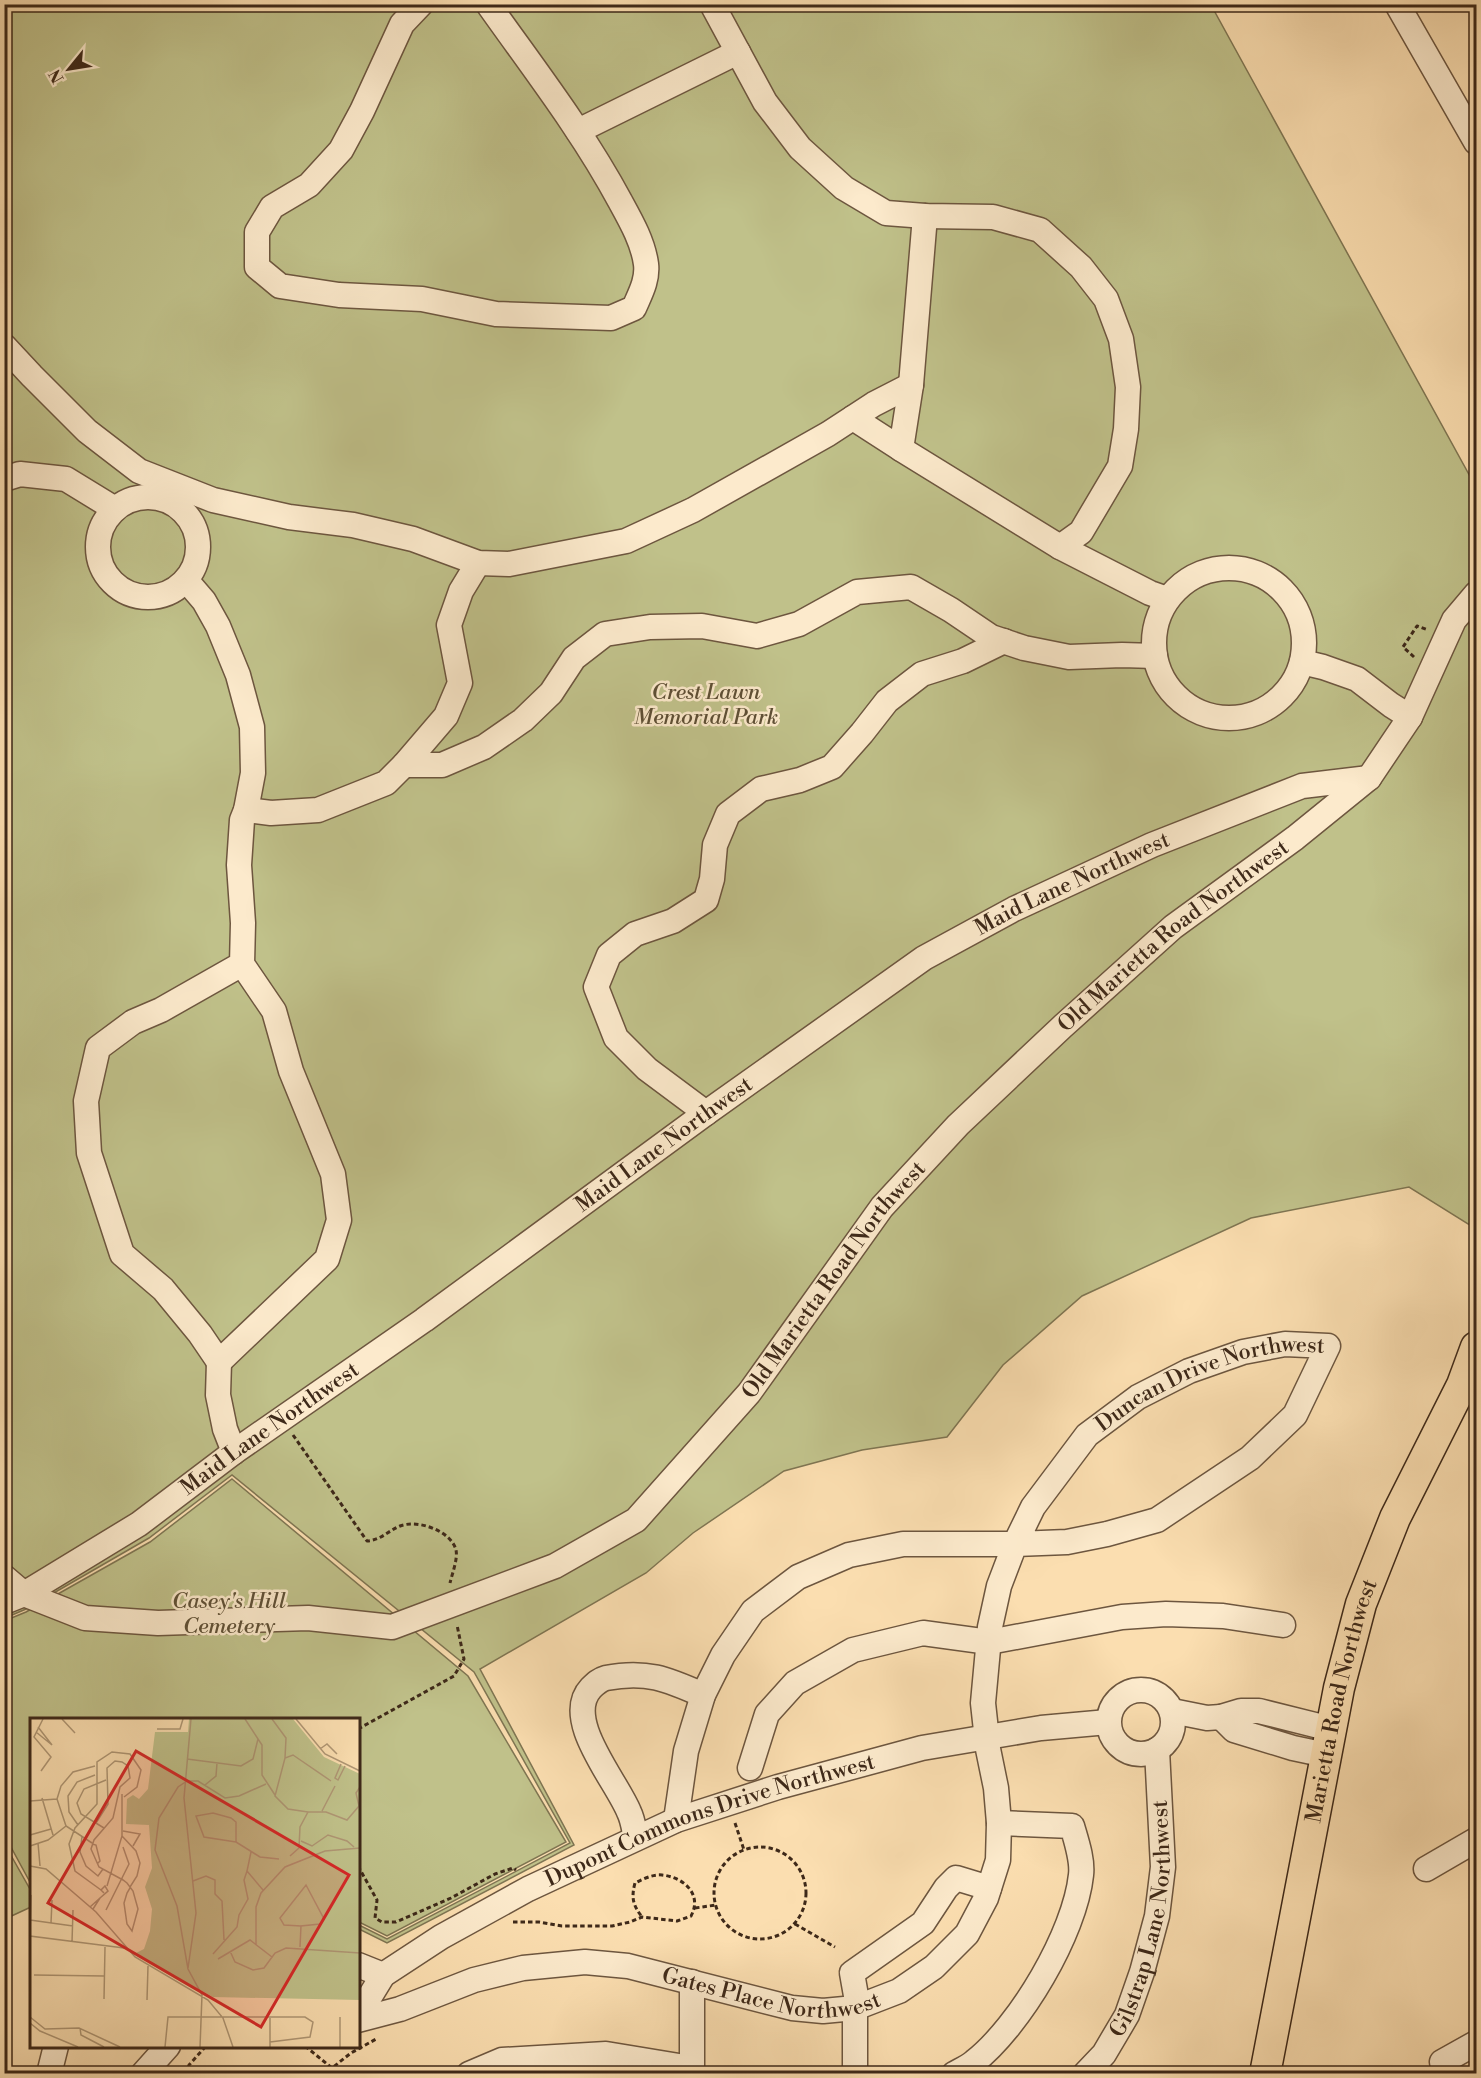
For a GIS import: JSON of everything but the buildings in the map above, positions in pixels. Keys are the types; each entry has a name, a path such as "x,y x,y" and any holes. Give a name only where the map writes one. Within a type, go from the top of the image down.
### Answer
{"main road":[{"name":"Marietta Road Northwest","path":"1265,2073 1338,1688 1365,1593 1395,1518 1461,1384 1476,1347"}],"street":[{"path":"421,4 402,24 341,150 309,185 272,207 257,232 256,267 280,286 339,295 422,299 496,314 611,318 619,315 634,308 644,286 646,265 635,229 606,175 578,131 488,4"},
{"path":"712,4 765,102 800,148 844,188 886,213 993,217 1040,230 1081,267 1106,299 1121,339 1128,387 1126,429 1120,466 1081,532 1060,547"},
{"path":"1397,4 1476,142"},
{"path":"578,131 738,52"},
{"path":"901,449 910,385 924,216"},
{"path":"4,346 87,431 139,471 213,500 289,517 353,525 413,539 478,562 509,564 626,541 693,510 910,385"},
{"path":"853,417 1060,547 1150,593 1167,599"},
{"path":"4,479 20,474 66,479 115,509"},
{"path":"139,498 160,498 176,506 191,521 197,537 196,560 186,580 172,591 156,597 142,597 118,587 106,575 99,559 100,531 104,522 115,509 139,498"},
{"path":"246,810 271,813 318,810 386,783 404,765 446,716 460,683 449,625 461,591 478,562"},
{"path":"1235,567 1272,580 1297,608 1305,640 1300,671 1283,696 1265,710 1241,718 1224,718 1198,712 1186,705 1167,686 1155,656 1154,633 1167,599 1197,574 1207,572 1235,567"},
{"path":"186,580 204,601 218,626 238,675 252,727 253,773 242,820 239,865 243,923 242,964 274,1011 291,1071 333,1174 339,1220 327,1259 219,1362"},
{"path":"404,765 442,765 484,747 523,720 551,693 574,658 605,634 650,627 702,626 757,636 800,624 857,592 911,587 991,637 1024,648 1069,657 1155,656"},
{"name":"Old Marietta Road Northwest","path":"4,1577 14,1598 85,1618 158,1623 308,1618 392,1627 555,1566 636,1520 749,1393 882,1207 958,1125 1173,927 1294,838 1369,778 1410,717 1454,620 1476,594"},
{"path":"706,1113 647,1069 616,1038 596,987 609,955 635,934 673,921 706,900 712,879 716,845 728,814 761,789 800,780 832,767 887,701 922,675 963,661 1004,641"},
{"path":"1302,662 1357,679 1410,717"},
{"name":"Maid Lane Northwest","path":"14,1598 139,1524 234,1452 424,1320 706,1113 924,958 1014,909 1152,845 1302,786 1369,778"},
{"path":"234,1452 225,1429 218,1395 219,1362 200,1334 163,1289 122,1254 89,1153 86,1101 98,1048 133,1022 161,1010 242,964"},
{"name":"Duncan Drive Northwest","path":"676,1820 686,1751 703,1695 723,1655 753,1611 798,1577 849,1555 903,1544 1015,1544 1067,1542 1157,1520 1250,1458 1295,1416 1328,1346 1285,1344 1243,1352 1189,1371 1138,1397 1087,1435 1033,1507 1015,1544 999,1587 989,1642 983,1703 986,1736"},
{"path":"750,1768 767,1714 795,1683 853,1650 922,1633 989,1642 1122,1617 1166,1614 1223,1616 1283,1625"},
{"path":"636,1838 630,1813 591,1742 581,1717 584,1696 599,1680 623,1675 650,1675 703,1695"},
{"path":"1140,1689 1154,1692 1166,1700 1172,1711 1174,1722 1166,1743 1157,1750 1141,1754 1128,1751 1118,1744 1108,1722 1117,1700 1128,1692 1140,1689"},
{"path":"1172,1711 1207,1718 1221,1717 1241,1710 1259,1711 1328,1742"},
{"name":"Dupont Commons Drive Northwest","path":"360,2015 383,1976 441,1937 528,1889 676,1820 725,1802 876,1760 986,1736 1108,1722"},
{"name":"Gates Place Northwest","path":"360,2018 400,2009 474,1980 523,1968 585,1962 628,1966 792,2008 823,2012 857,2007 899,1991 934,1967 967,1934 987,1898 998,1860 999,1823 996,1788 986,1736"},
{"name":"Gilstrap Lane Northwest","path":"1085,2073 1104,2054 1127,2014 1142,1972 1157,1916 1162,1867 1157,1750"},
{"path":"954,2073 973,2063 1010,2026 1034,1991 1052,1959 1073,1910 1082,1873 1072,1826 999,1823"},
{"path":"1426,1869 1476,1840"},
{"path":"855,2073 857,2007 852,1973 923,1923 946,1888 956,1878 989,1888"},
{"path":"360,1966 383,1976"},
{"path":"469,2073 502,2060 606,2054 691,2071 692,1982"},
{"path":"1442,2062 1476,2043"},
{"path":"49,2073 55,2048"},
{"path":"143,2073 166,2048"}],"path":[{"path":"282,1420 366,1541 377,1540 400,1526 416,1522 432,1527 451,1541 456,1552 447,1605 455,1617 464,1659 454,1676 360,1728"},
{"path":"725,1802 730,1808 744,1850"},
{"path":"749,1847 768,1847 783,1852 797,1864 804,1876 807,1891 806,1904 800,1917 790,1929 774,1938 758,1940 743,1936 728,1927 719,1915 714,1898 715,1881 722,1867 734,1854 744,1850 749,1847"},
{"path":"360,1870 377,1900 375,1918 382,1922 396,1922 451,1898 495,1874 513,1868 524,1876 528,1889"},
{"path":"511,1923 539,1922 562,1926 612,1926 642,1917 677,1921 691,1916 695,1908 692,1893 685,1882 661,1874 645,1878 635,1884 632,1896 634,1906 642,1917"},
{"path":"695,1908 716,1905"},
{"path":"795,1924 835,1947"},
{"path":"308,2048 333,2068 351,2053 383,2036"},
{"path":"186,2073 189,2065 204,2048"}],"green space":[{"name":"Crest Lawn Memorial Park","path":"5,5 1211,5 1472,480 1476,610 1476,1229 1409,1187 1251,1218 1082,1296 1003,1365 947,1437 862,1450 784,1471 693,1533 646,1573 480,1669 574,1845 387,1943 360,1930 360,1926 387,1939 570,1843 474,1672 232,1475 149,1538 26,1609 5,1618"},
{"name":"Casey's Hill Cemetery","path":"232,1479 468,1676 566,1842 387,1936 360,1922 360,1718 30,1718 30,1882 5,1836 4,1621 26,1612 150,1542"},
{"path":"4,1843 30,1889 30,1907 5,1919"}]}
